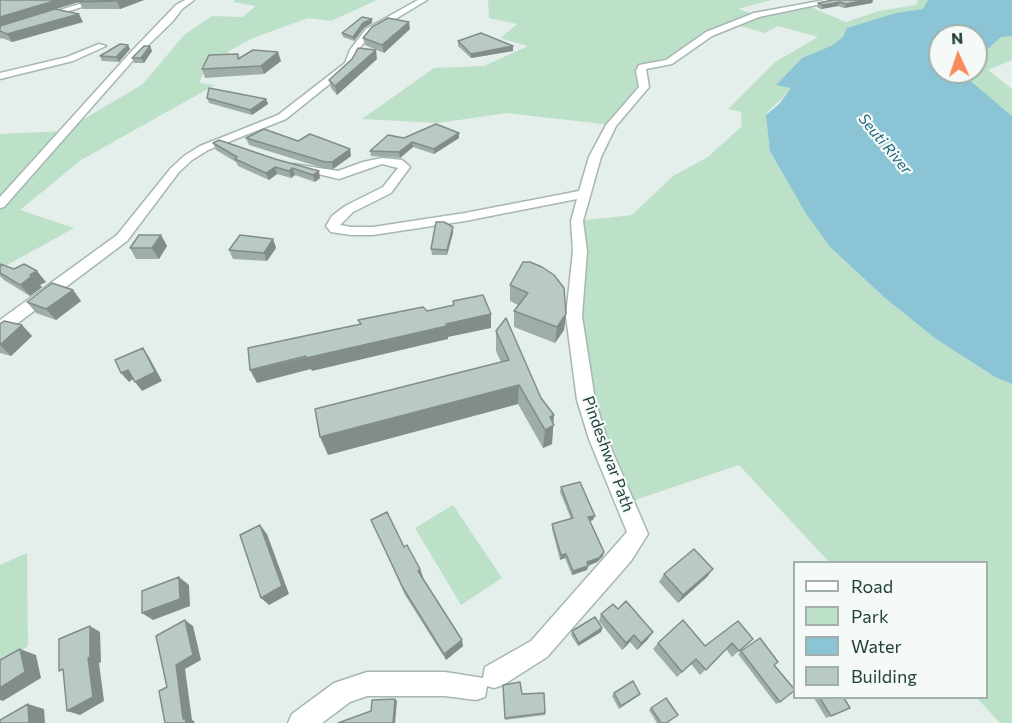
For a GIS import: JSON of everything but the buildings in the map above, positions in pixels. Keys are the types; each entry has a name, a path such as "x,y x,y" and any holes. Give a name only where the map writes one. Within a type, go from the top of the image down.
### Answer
{"street":[{"path":"1,30 100,0"},
{"path":"0,204 133,55 170,19 178,7 190,0"},
{"path":"0,328 122,238 175,170 204,148 282,117 349,64 354,51 369,31 423,0"},
{"name":"Pindeshwar Path","path":"302,723 343,692 367,684 485,682 539,649 638,534 598,439 586,400 574,316 580,251 577,221 595,157 611,125 644,87 642,68 669,62 709,34 757,15 836,0"},
{"path":"0,75 70,59 102,45"},
{"path":"223,141 240,148"},
{"path":"282,162 339,176 367,164 382,161 398,162 404,168 387,190 349,210 337,219 333,226 336,229 351,231 373,231 465,217 583,194"}],"green space":[{"path":"235,0 377,0 331,21 308,18 253,38 229,51 224,60 209,61 199,83 215,85 81,160 20,210 74,228 0,269 0,134 64,131 143,84 184,35 212,16 242,17 256,6 233,2"},
{"path":"488,0 771,0 738,9 757,15 806,5 846,22 879,11 916,5 918,0 928,0 924,9 896,13 876,20 833,45 802,58 777,84 792,88 766,114 830,247 885,298 936,339 995,377 1012,384 1012,723 1000,723 978,699 988,699 988,561 828,561 739,465 638,499 627,509 586,400 577,221 632,215 673,176 708,157 742,126 741,112 728,109 775,62 818,37 778,26 765,33 733,24 709,34 669,62 642,68 644,87 611,125 507,113 438,123 362,119 434,68 484,66 528,46 500,38 517,24 489,18"},
{"path":"1012,36 1012,60 988,70 988,48 1001,37"},
{"path":"988,70 1012,89 1012,116 974,84 988,84"},
{"path":"453,505 502,578 461,605 415,528"},
{"path":"27,553 28,646 0,666 0,565"}],"water":[{"name":"Seuti River","path":"928,0 1012,0 1012,36 1001,37 988,48 988,24 928,24 928,84 974,84 1012,116 1012,384 995,377 936,339 885,298 830,247 805,212 770,151 766,115 779,104 791,88 776,85 802,58 833,45 843,37 847,28 896,13 923,9"}]}
